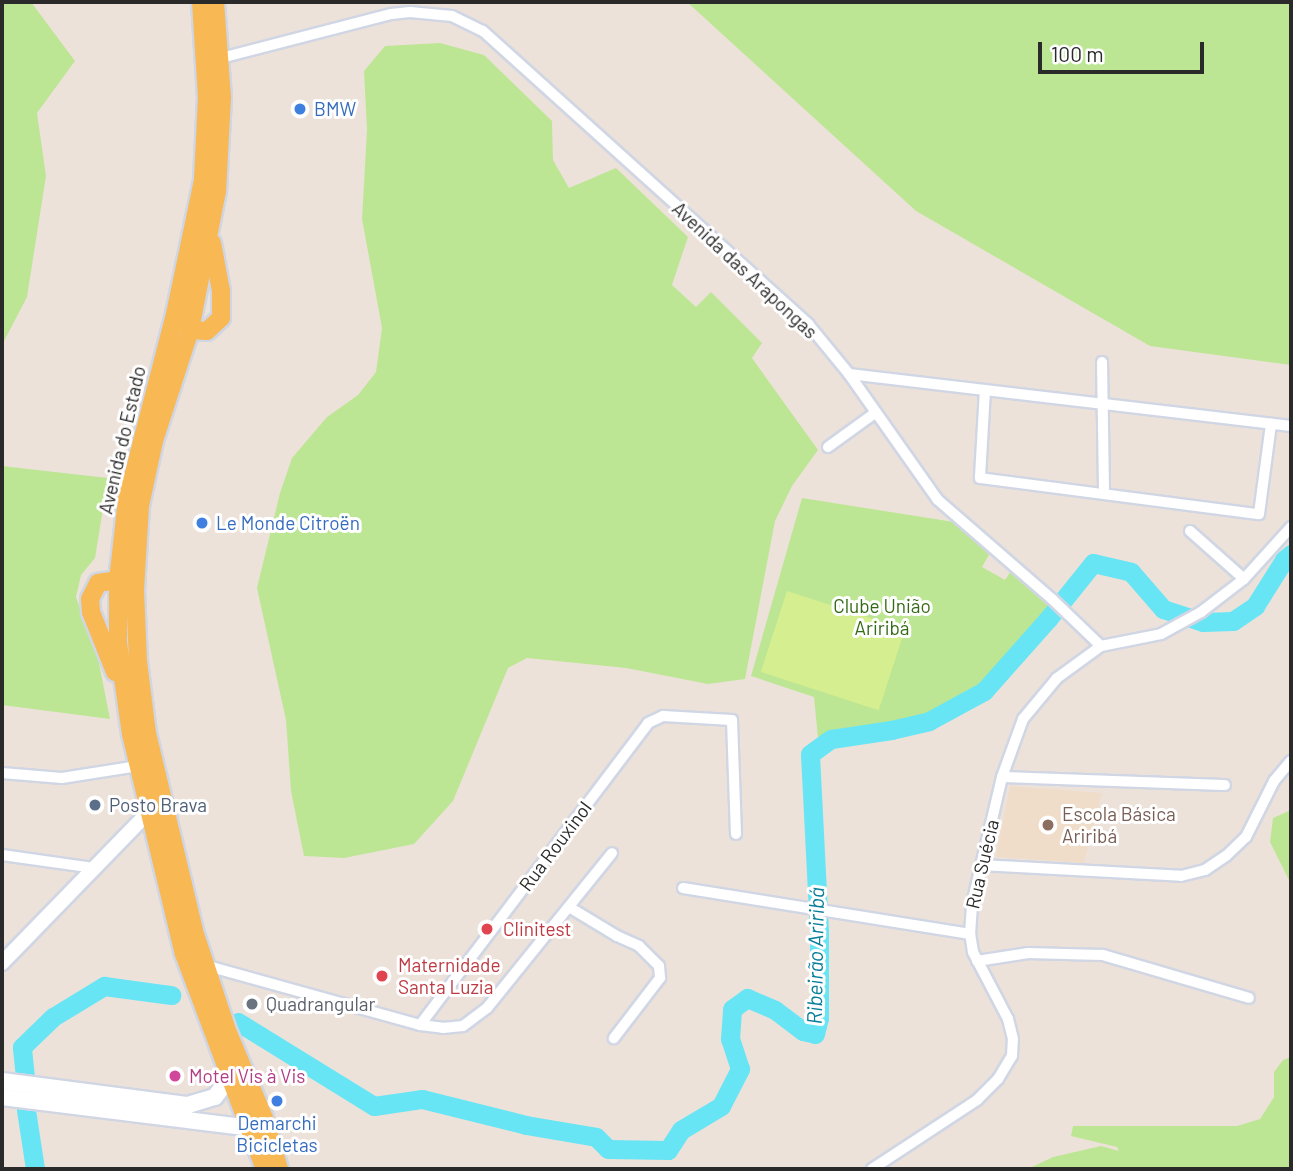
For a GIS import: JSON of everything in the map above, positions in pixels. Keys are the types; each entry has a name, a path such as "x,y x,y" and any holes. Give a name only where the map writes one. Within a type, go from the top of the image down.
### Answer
{"main road":[{"name":"Avenida do Estado","path":"201,2 207,97 203,180 175,314 136,457 118,580 117,622 122,690 177,929 210,1008"},
{"name":"Avenida do Estado","path":"210,1008 204,965 186,903 148,733 138,661 135,590 137,532 149,461 190,330 210,233 220,163 221,58 215,2"},
{"path":"175,314 190,330 207,331 221,317 221,291 210,233"},
{"path":"122,690 91,612 90,599 98,583 118,580 135,590"},
{"path":"210,1008 230,1076 252,1128 265,1169"},
{"path":"210,1008 264,1118 279,1169"},
{"path":"188,1113 215,1097 230,1076"},
{"path":"2,1082 87,1100 188,1113 252,1128"},
{"path":"2,1097 87,1100"}],"street":[{"name":"Avenida das Arapongas","path":"221,58 391,14 430,13 469,23 482,31 797,314 849,374 938,500 1052,599 1101,646"},
{"path":"1102,362 1104,494"},
{"path":"849,374 1291,426"},
{"path":"985,390 980,478 1259,514 1270,424"},
{"path":"828,447 875,413"},
{"path":"1101,646 1150,637 1201,612 1244,579 1291,527"},
{"path":"1190,531 1244,579"},
{"name":"Rua Suécia","path":"872,1169 977,1100 998,1079 1012,1056 1013,1039 1008,1019 977,961 970,934 972,904 1002,777 1017,733 1032,705 1070,667 1101,646"},
{"name":"Rua Rouxinol","path":"420,1025 648,723 663,716 732,720 736,834"},
{"path":"981,866 1181,876 1205,870 1235,849 1245,837 1274,781 1291,761"},
{"path":"2,773 62,778 138,766"},
{"path":"1002,777 1225,785"},
{"path":"4,959 149,812"},
{"path":"204,965 420,1025 443,1028 470,1022 487,1008 612,853"},
{"path":"2,855 95,868"},
{"path":"683,888 970,934"},
{"path":"569,906 617,936 639,946 659,966 660,978 614,1038"},
{"path":"977,961 1028,953 1104,955 1249,998"}],"shaded area":[{"name":"Escola Básica Ariribá","path":"1010,786 1102,793 1084,863 996,857"}],"green space":[{"path":"2,2 31,2 75,61 37,113 46,176 27,297 2,345"},
{"path":"687,2 1291,2 1291,365 1150,346 916,211"},
{"path":"440,43 484,55 552,121 553,160 569,188 616,168 688,237 672,285 696,307 711,292 762,343 752,358 818,450 792,486 775,521 745,679 708,684 626,668 527,658 508,668 453,801 414,844 344,858 304,856 291,791 286,720 257,588 280,493 292,458 327,417 358,395 376,372 382,328 362,219 367,130 364,71 385,46"},
{"path":"2,466 108,478 95,558 81,575 76,597 98,658 110,719 2,705"},
{"name":"Clube União Ariribá","path":"802,498 954,522 990,553 982,567 1005,580 1011,571 1052,606 980,686 928,716 890,727 818,738 814,697 751,676"},
{"path":"787,591 905,629 879,710 761,672"},
{"path":"1291,810 1291,884 1270,842 1273,818"},
{"path":"1291,1057 1291,1169 1028,1169 1053,1157 1101,1146 1119,1151 1117,1147 1071,1136 1073,1126 1237,1126 1260,1119 1274,1097 1274,1072 1283,1060"}],"waterway":[{"name":"Ribeirão Ariribá","path":"238,1022 374,1106 422,1099 526,1125 596,1137 608,1149 668,1150 681,1130 721,1106 740,1069 730,1039 732,1009 747,998 775,1010 803,1031 815,1034 819,1018 819,932 810,754 831,739 929,721 984,691 1093,563 1131,572 1163,609 1203,622 1233,621 1255,606 1284,560 1291,554"},
{"name":"Ribeirão Ariribá","path":"25,1077 22,1047 53,1017 104,986 171,995"},
{"name":"Ribeirão Ariribá","path":"26,1110 35,1169"}],"place":[{"name":"BMW","path":"300,109"},
{"name":"Le Monde Citroën","path":"202,523"},
{"name":"Posto Brava","path":"95,805"},
{"name":"Escola Básica Ariribá","path":"1048,825"},
{"name":"Clinitest","path":"487,929"},
{"name":"Maternidade Santa Luzia","path":"382,976"},
{"name":"Quadrangular","path":"252,1004"},
{"name":"Motel Vis à Vis","path":"175,1076"},
{"name":"Demarchi Bicicletas","path":"277,1101"}]}
